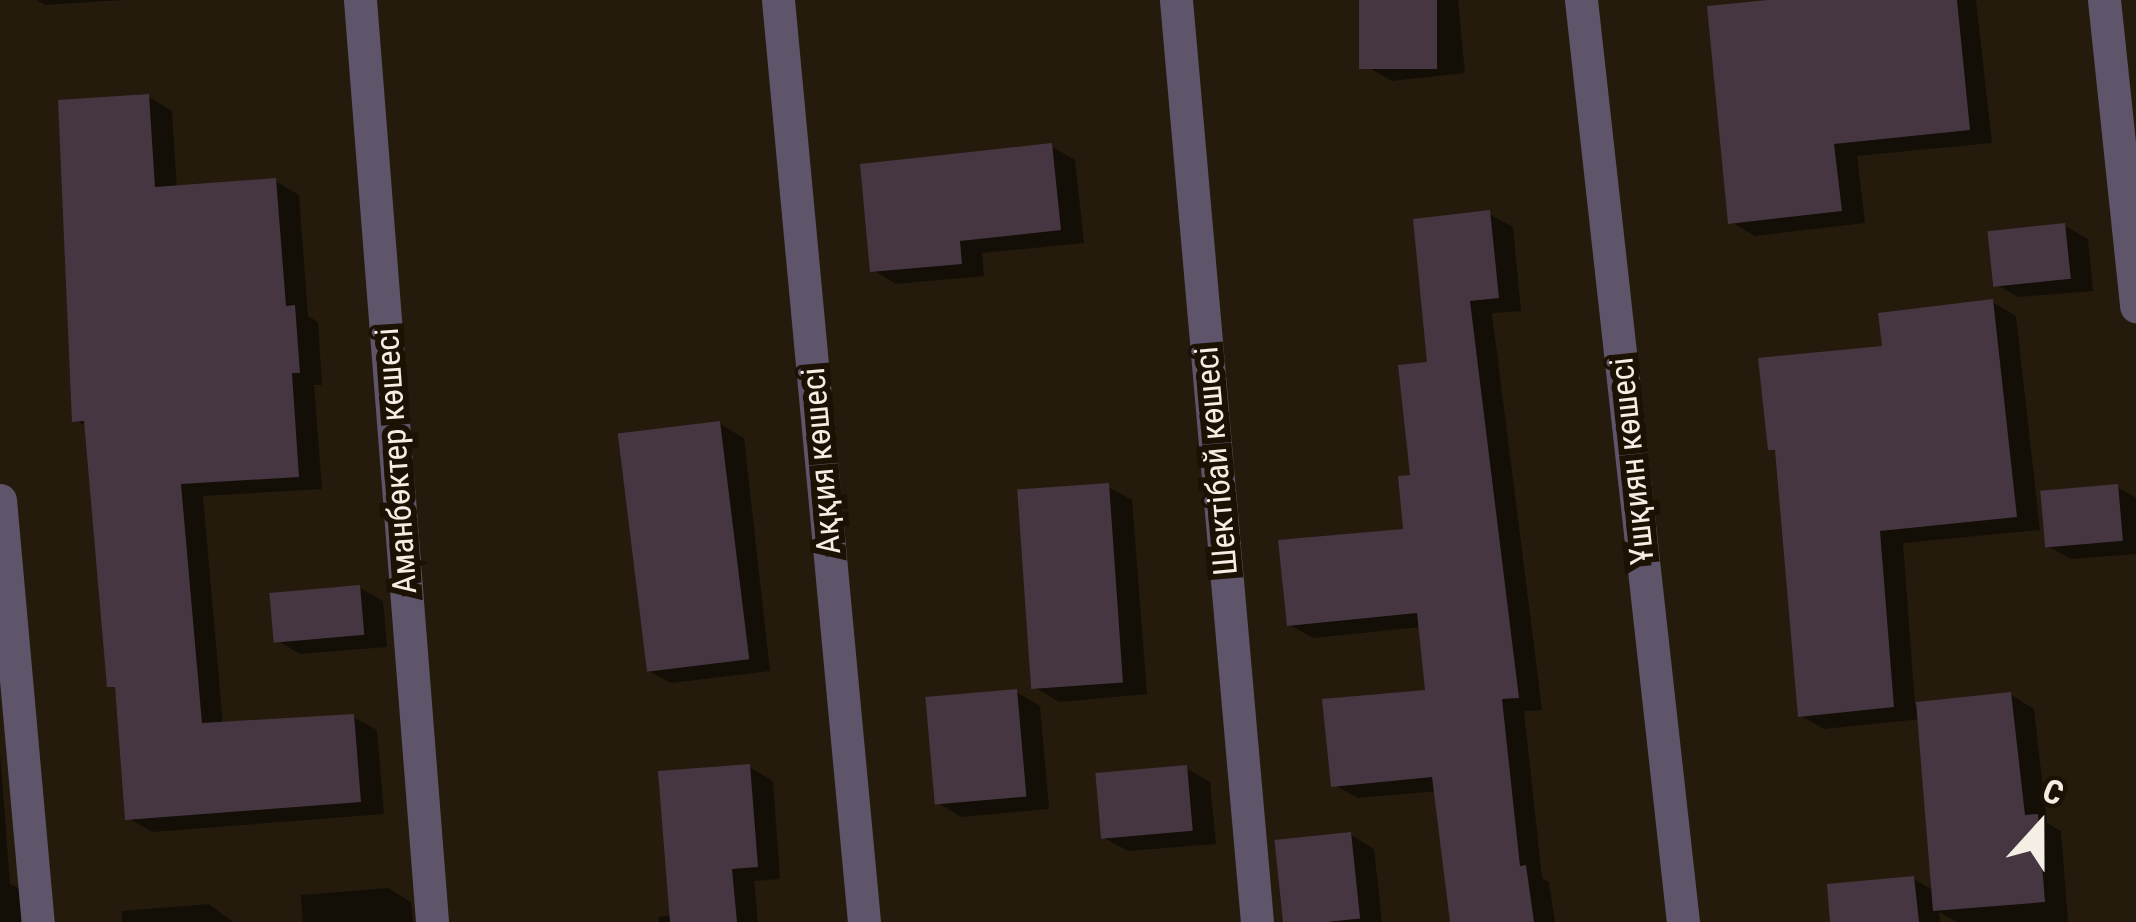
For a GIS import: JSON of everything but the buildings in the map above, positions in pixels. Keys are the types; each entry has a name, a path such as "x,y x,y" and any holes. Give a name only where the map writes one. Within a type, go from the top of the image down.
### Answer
{"street":[{"name":"Аманбөктер көшесі","path":"360,0 432,922"},
{"name":"Аққия көшесі","path":"778,0 864,922"},
{"name":"Шектібай көшесі","path":"1176,0 1257,922"},
{"name":"Ұшқиян көшесі","path":"1581,0 1683,922"},
{"path":"2104,0 2136,306"},
{"path":"0,500 38,922"}]}
